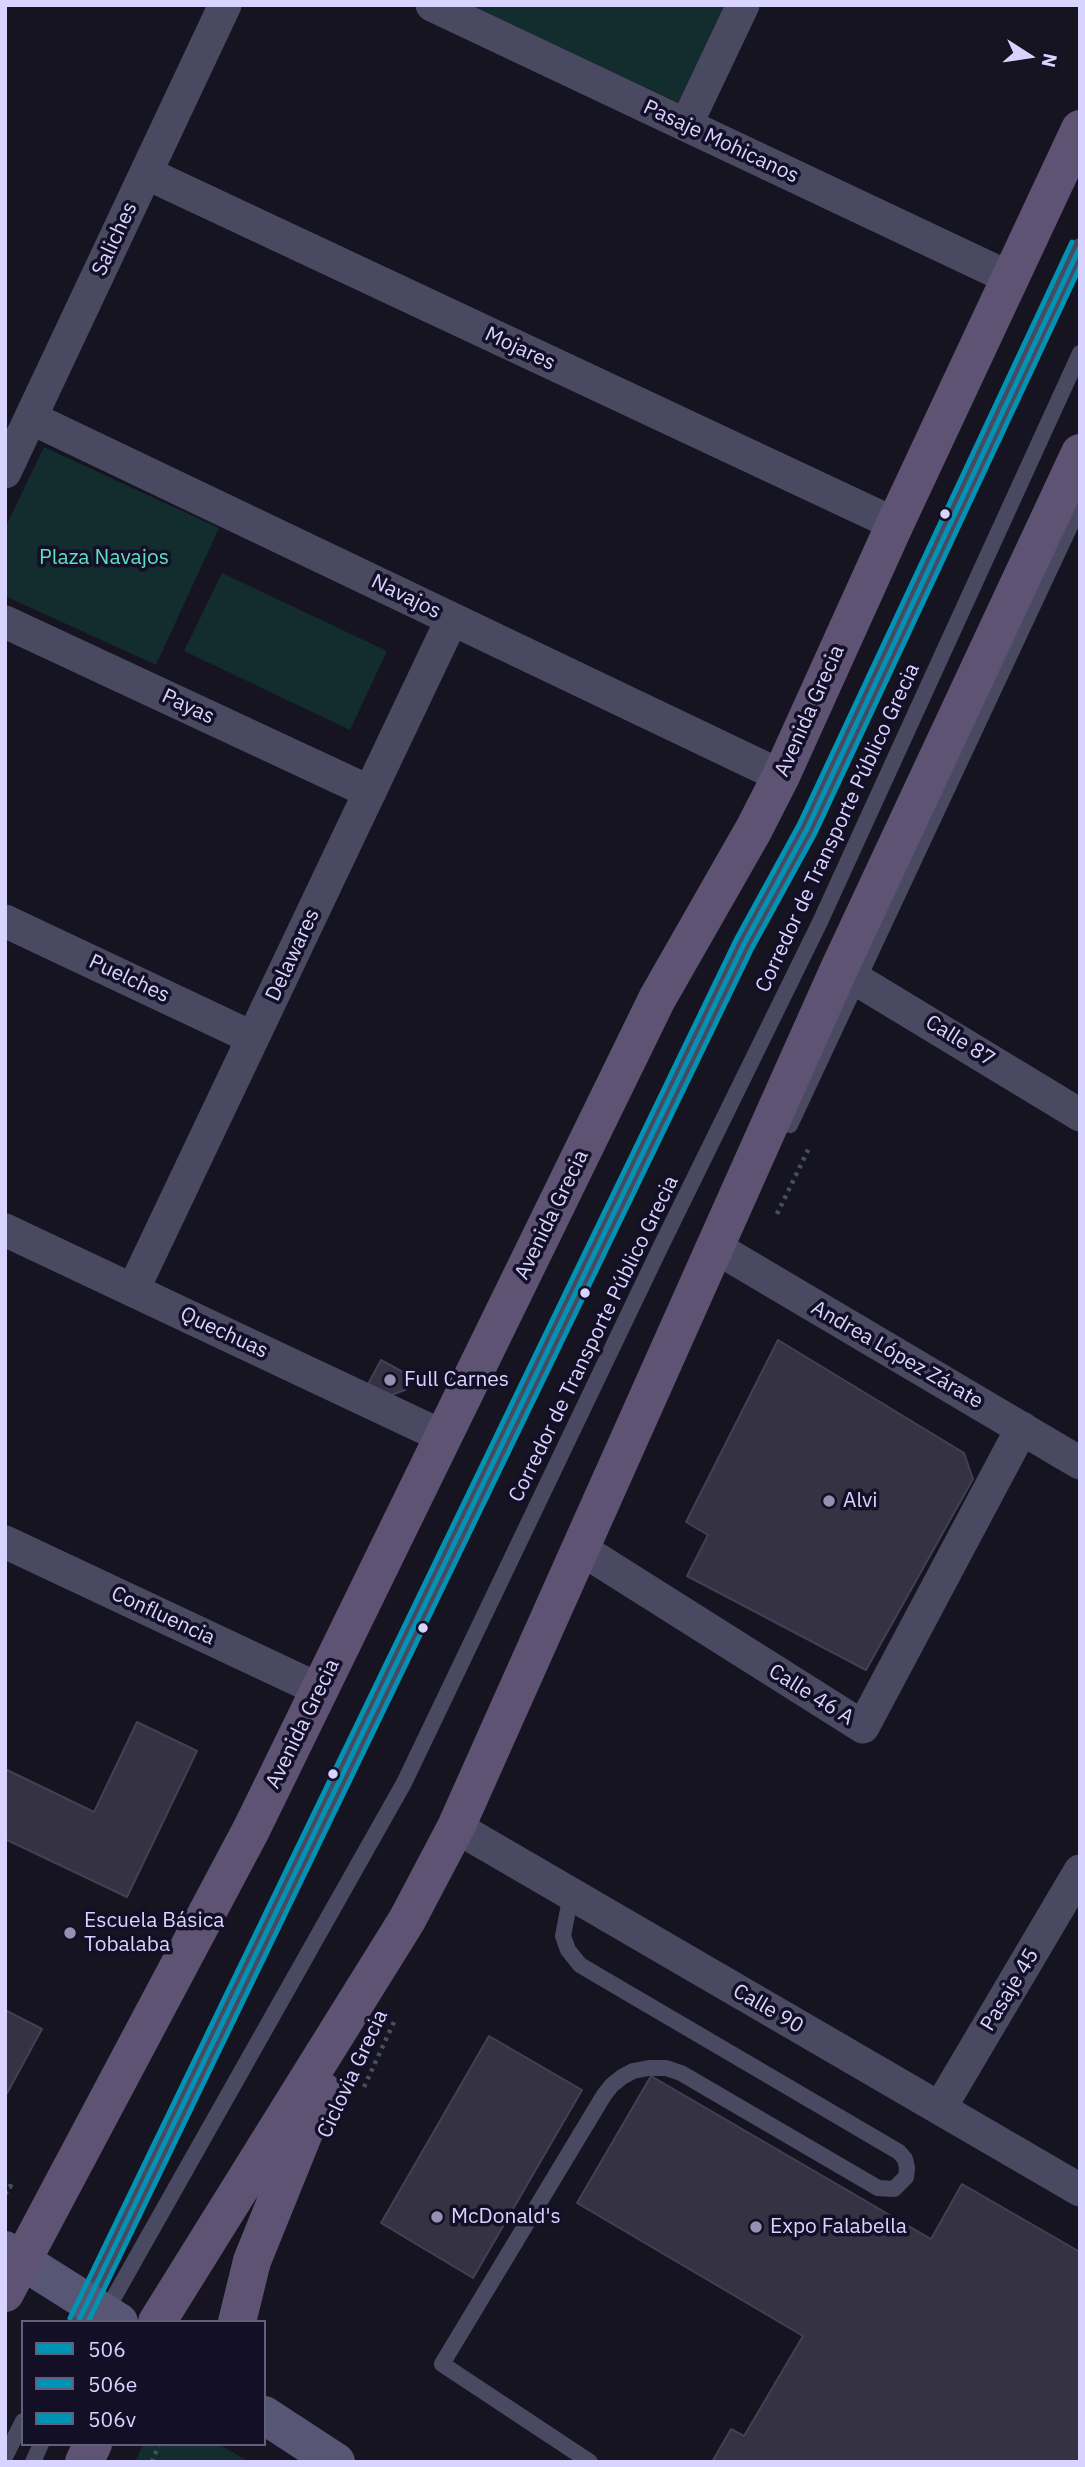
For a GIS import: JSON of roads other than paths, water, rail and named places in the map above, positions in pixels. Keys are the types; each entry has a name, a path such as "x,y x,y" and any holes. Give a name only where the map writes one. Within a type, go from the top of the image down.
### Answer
{"main road":[{"name":"Avenida Grecia","path":"11,2268 251,1830 657,999 754,829 781,776 1080,128"},
{"path":"238,2320 252,2262 303,2135 407,1920 456,1827 581,1549 848,974 1080,453"},
{"path":"158,2320 407,1920"},
{"path":"11,2268 99,2316"},
{"path":"266,2416 336,2462"},
{"path":"84,2462 92,2446"}],"street":[{"name":"Saliches","path":"5,472 225,5"},
{"name":"Pasaje Mohicanos","path":"432,5 1010,278"},
{"path":"686,125 743,5"},
{"name":"Mojares","path":"146,173 895,524"},
{"name":"Navajos","path":"31,418 781,776"},
{"name":"Delawares","path":"133,1290 452,619"},
{"name":"Payas","path":"5,622 370,792"},
{"name":"Puelches","path":"5,921 253,1038"},
{"name":"Calle 87","path":"848,974 1080,1115"},
{"name":"Andrea López Zárate","path":"730,1226 1022,1429 1080,1463"},
{"name":"Quechuas","path":"5,1230 444,1437"},
{"name":"Calle 46 A","path":"581,1549 863,1727 1022,1429"},
{"name":"Confluencia","path":"5,1542 320,1690"},
{"name":"Calle 90","path":"456,1827 1080,2190"},
{"name":"Pasaje 45","path":"940,2108 1080,1871"}],"lane":[{"name":"Corredor de Transporte Público Grecia","path":"99,2316 744,943 807,829 1080,246"},
{"name":"Corredor de Transporte Público Grecia","path":"99,2316 404,1783 660,1248 820,922 1080,352"},
{"path":"781,1144 848,974 1080,505"},
{"path":"571,1894 563,1936 568,1950 580,1965 899,2152 905,2159 907,2168 906,2177 894,2189 878,2188 681,2073 666,2068 633,2071 612,2085 442,2364 590,2462"},
{"path":"5,2457 21,2423"},
{"path":"33,2462 40,2446"}],"place":[{"name":"Full Carnes","path":"390,1380"},
{"name":"Alvi","path":"829,1501"},
{"name":"Escuela Básica Tobalaba","path":"70,1933"},
{"name":"McDonald's","path":"437,2217"},
{"name":"Expo Falabella","path":"756,2227"}],"park label":[{"name":"Plaza Navajos","path":"104,558"}]}
